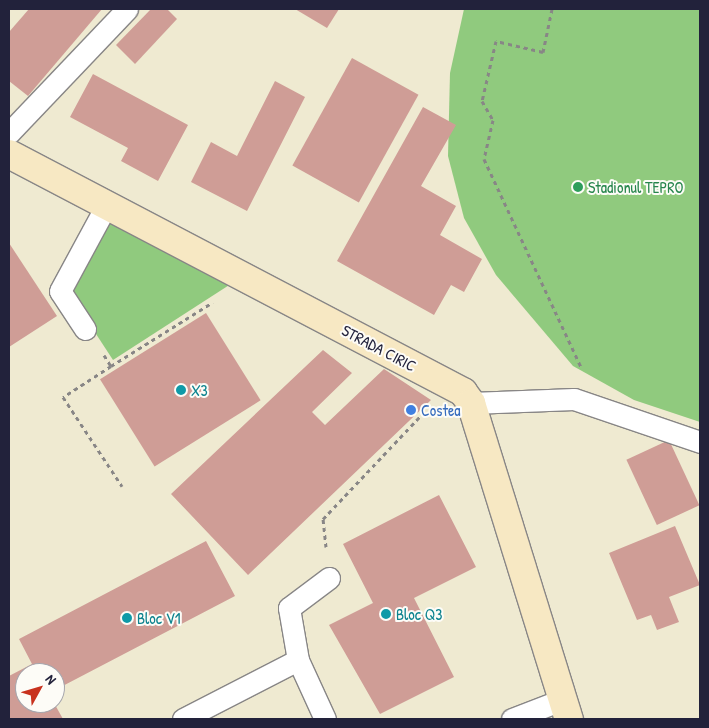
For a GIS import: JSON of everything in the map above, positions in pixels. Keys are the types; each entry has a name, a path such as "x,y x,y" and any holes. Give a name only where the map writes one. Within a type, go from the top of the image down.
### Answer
{"street":[{"name":"STRADA CIRIC","path":"9,150 450,386 471,403"},
{"path":"471,403 567,709"}],"lane":[{"path":"9,150 127,9"},
{"path":"86,329 60,291 107,204"},
{"path":"471,403 574,399 700,442"},
{"path":"324,719 298,660 289,608 329,578"},
{"path":"182,719 298,660"},
{"path":"512,719 567,709"}],"path":[{"path":"552,9 543,52 496,41 482,100 493,120 484,159 582,370 574,399"},
{"path":"122,486 63,397 250,280"},
{"path":"86,329 111,366"},
{"path":"329,578 323,519 450,386"}],"green space":[{"name":"Stadionul TEPRO","path":"464,9 700,9 700,422 634,400 573,366 496,275 464,218 448,156 450,73"},
{"path":"109,214 237,280 113,360 66,288"}],"building":[{"path":"29,9 102,9 28,96 9,81 9,32"},
{"path":"151,9 167,9 177,19 135,64 116,45"},
{"path":"295,9 339,9 327,28"},
{"path":"352,58 418,95 359,202 292,166"},
{"path":"93,74 188,125 158,181 121,161 128,148 70,117"},
{"path":"275,81 305,97 247,211 191,182 211,142 237,156"},
{"path":"423,107 456,125 421,186 456,206 440,235 482,259 464,292 451,285 434,315 337,261"},
{"path":"9,243 57,316 9,347"},
{"name":"X3","path":"206,313 261,400 155,467 100,379"},
{"path":"323,350 352,373 312,412 325,425 384,369 431,400 248,575 171,494"},
{"path":"669,440 699,505 657,525 626,460"},
{"name":"Bloc Q3","path":"439,495 476,567 414,598 454,677 380,714 329,625 373,603 343,544"},
{"path":"675,526 700,585 669,597 679,622 657,630 651,615 637,620 609,553"},
{"name":"Bloc V1","path":"206,541 235,596 65,685 65,663 31,663 19,639"},
{"name":"Bloc V1","path":"15,673 15,713 60,713 63,719 9,719 9,676"}],"place":[{"name":"Stadionul TEPRO","path":"578,187"},
{"name":"X3","path":"181,390"},
{"name":"Costea","path":"411,410"},
{"name":"Bloc Q3","path":"386,614"},
{"name":"Bloc V1","path":"127,618"}]}
